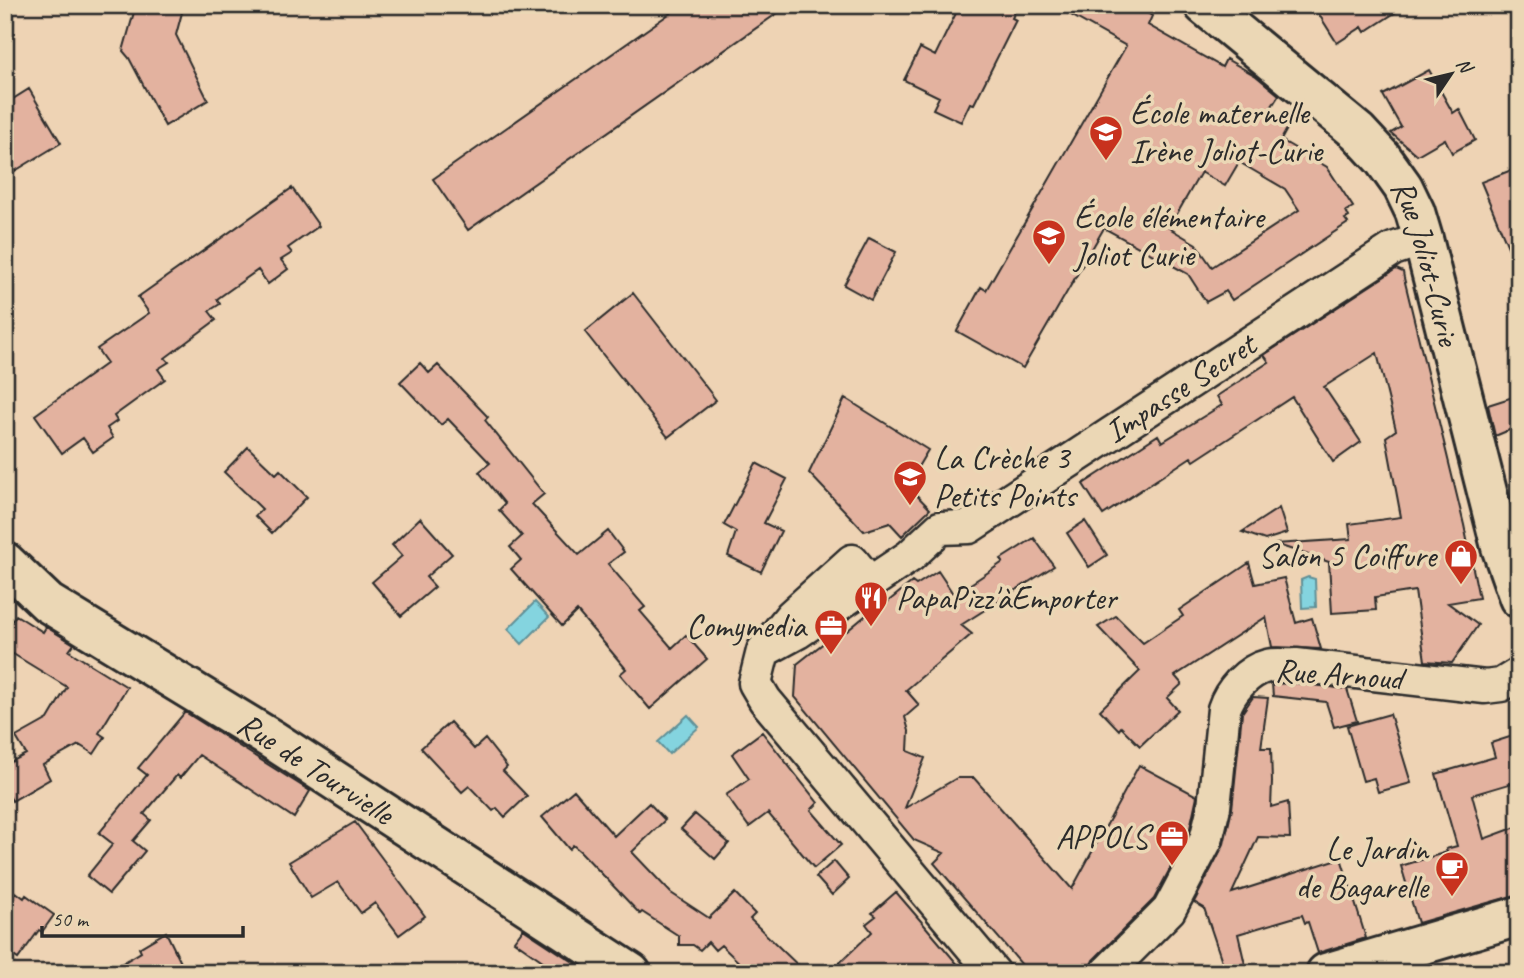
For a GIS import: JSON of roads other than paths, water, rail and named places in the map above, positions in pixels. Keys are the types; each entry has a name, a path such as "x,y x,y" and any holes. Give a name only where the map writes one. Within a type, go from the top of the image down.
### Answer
{"main road":[{"name":"Rue Joliot-Curie","path":"1204,5 1358,132 1383,159 1403,187 1415,212 1423,239 1501,547 1519,598"},
{"name":"Rue de Tourvielle","path":"5,562 48,603 271,739 631,973"},
{"path":"1326,973 1517,924"}],"street":[{"name":"Impasse Secret","path":"994,973 765,699 755,683 763,651 798,632 910,556 940,528 969,527 1393,249 1423,239"},
{"name":"Rue Arnoud","path":"1106,973 1168,910 1206,841 1214,807 1224,709 1228,697 1251,673 1266,666 1296,665 1485,687 1501,685 1519,674"}],"water":[{"path":"1308,577 1315,579 1316,607 1302,608 1301,580"},
{"path":"535,602 549,617 522,644 508,629"},
{"path":"688,715 699,727 669,754 658,742"}],"place":[{"name":"École maternelle Irène Joliot-Curie","path":"1106,162"},
{"name":"École élémentaire Joliot Curie","path":"1049,266"},
{"name":"La Crèche 3 Petits Points","path":"910,507"},
{"name":"Salon 5 Coiffure","path":"1461,586"},
{"name":"PapaPizz'àEmporter","path":"871,628"},
{"name":"Comymedia","path":"831,656"},
{"name":"APPOLS","path":"1172,867"},
{"name":"Le Jardin de Bagarelle","path":"1452,898"}]}
